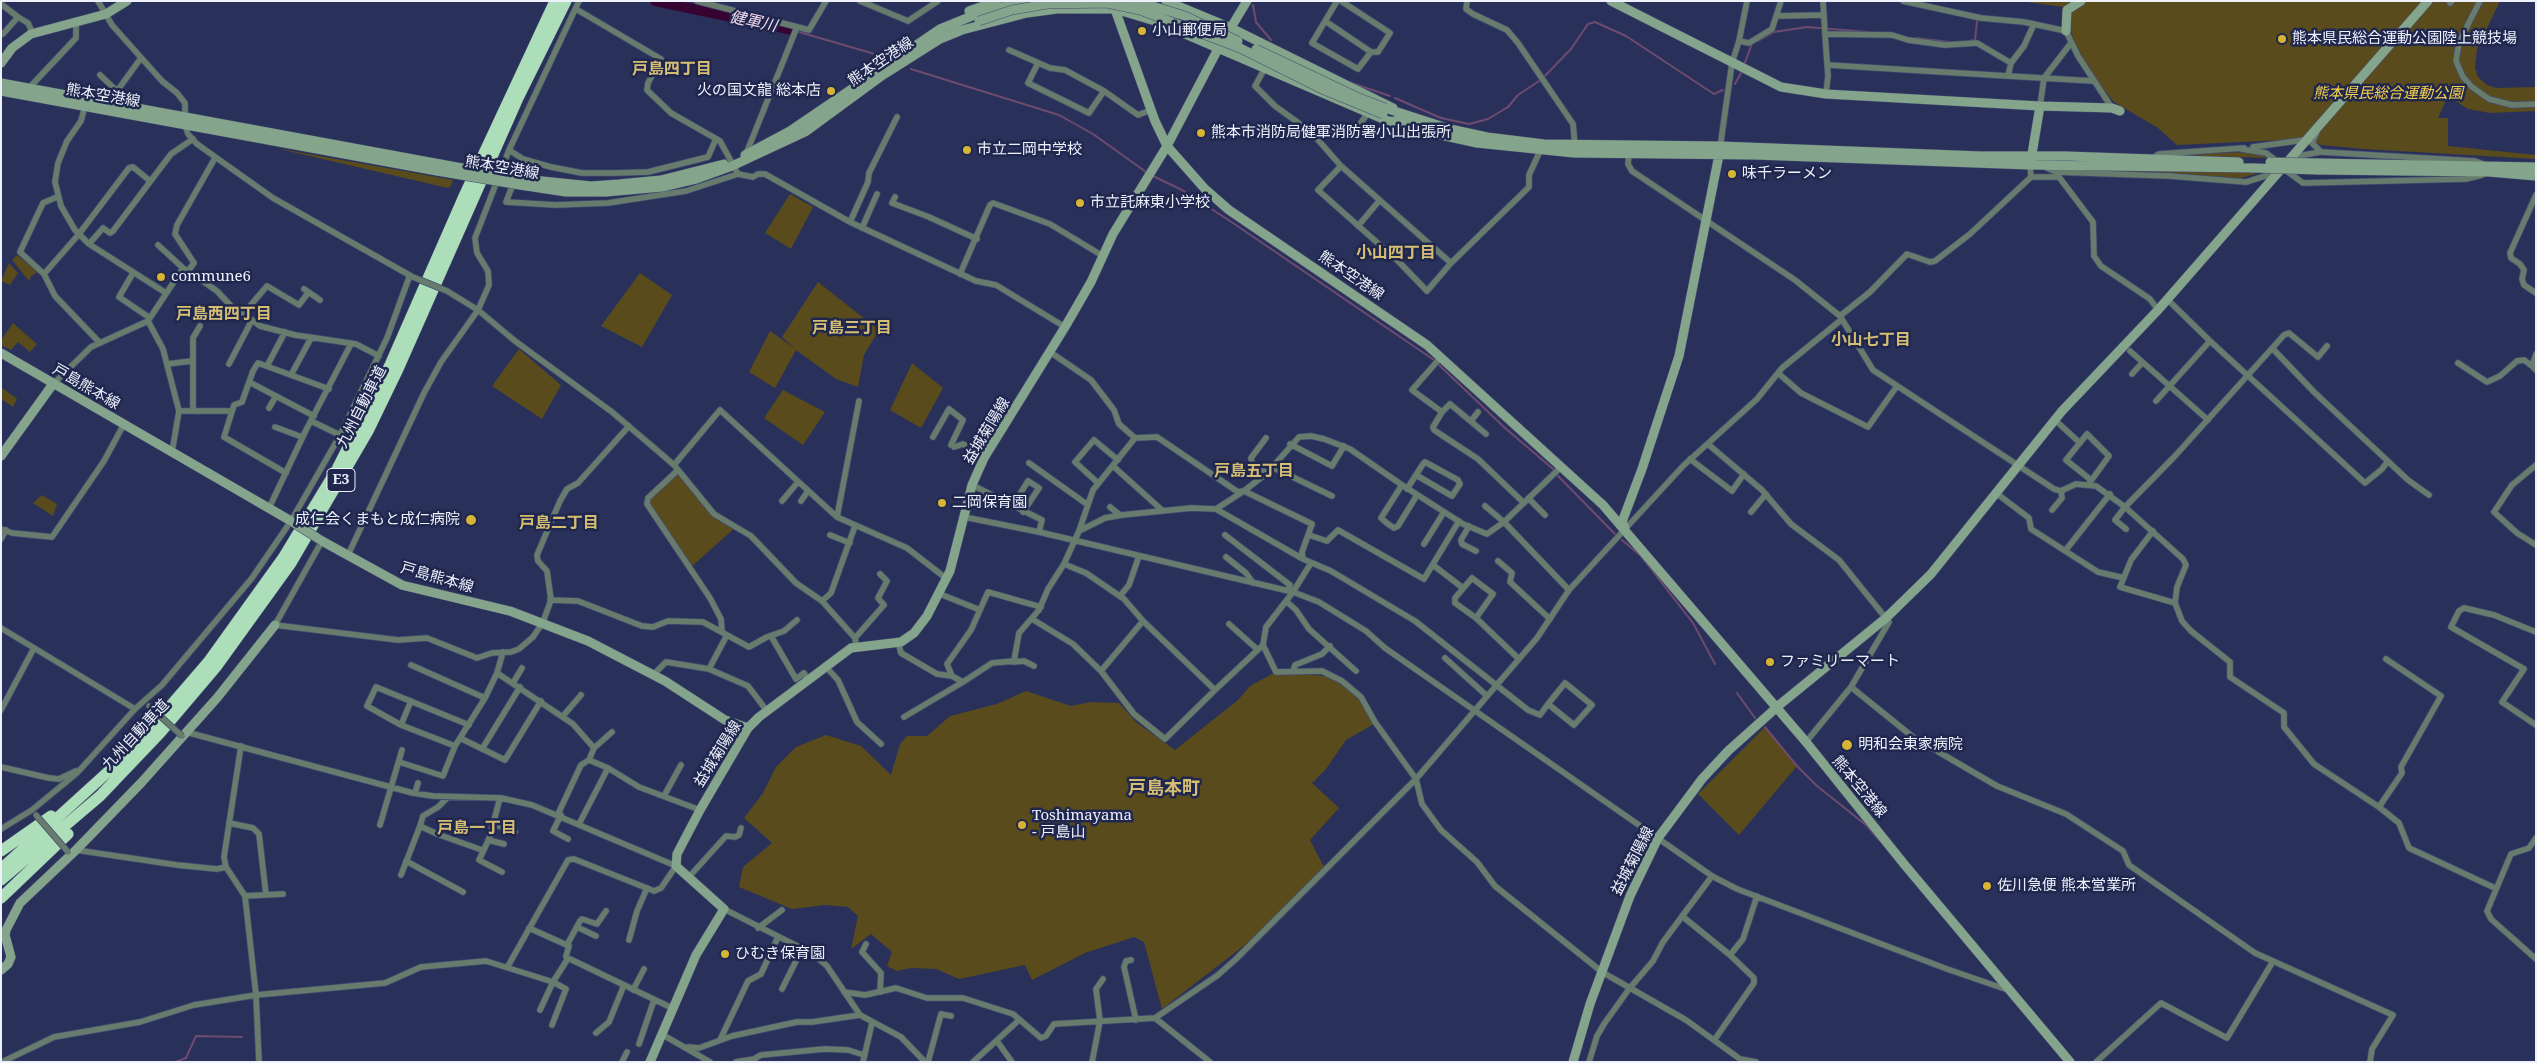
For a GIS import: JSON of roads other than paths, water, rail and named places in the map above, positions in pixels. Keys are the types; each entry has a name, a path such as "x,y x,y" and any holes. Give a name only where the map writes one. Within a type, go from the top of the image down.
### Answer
{"highway":[{"name":"九州自動車道","path":"1,869 86,792 153,726 209,661 260,593 308,520 342,461 390,365 464,194 555,1"},
{"name":"九州自動車道","path":"1,880 100,796 160,733 216,667 267,598 311,532 345,474 398,369 473,197 566,1"},
{"path":"1,898 103,800 160,733"},
{"path":"1,851 86,792"}],"main road":[{"path":"1,63 12,48 33,34 76,24 106,14 127,1"},
{"name":"熊本空港線","path":"1,91 184,121 521,182 566,192 606,192 681,183 734,167 745,158 790,131 907,50 959,20 970,10 997,1"},
{"name":"熊本空港線","path":"963,29 978,17 1024,1"},
{"name":"熊本空港線","path":"1130,1 1185,16 1359,98 1402,122 1428,132 1477,143 1540,151 1720,151"},
{"name":"熊本空港線","path":"1166,1 1231,28 1388,104 1398,113"},
{"name":"益城菊陽線","path":"898,642 908,638 919,627 940,594 947,579 972,485 984,458 1065,327 1141,185 1168,146 1218,49 1247,1"},
{"path":"1611,1 1781,87 1826,94 2116,109"},
{"path":"2066,31 2067,10 2081,1"},
{"name":"益城菊陽線","path":"1573,1062 1602,972 1640,870 1658,838 1702,779 1728,751 1777,707 1886,618 1931,574 2055,420 2158,310 2288,158 2428,1"},
{"name":"熊本空港線","path":"959,20 1047,4 1107,3 1140,10 1240,48 1322,89 1384,111 1398,113 1450,130 1575,150 1630,154 1720,151"},
{"name":"熊本空港線","path":"745,158 805,132 880,77 940,40 963,29 1027,13 1114,5 1368,113 1388,121 1402,122"},
{"name":"熊本空港線","path":"1114,5 1151,110 1168,146 1205,190 1229,210 1427,345 1603,505 1777,707 1898,856 2012,990 2070,1062"},
{"name":"熊本空港線","path":"1,83 106,102 184,121"},
{"path":"2031,161 2040,106"},
{"path":"1626,530 1622,522 1642,469 1679,356 1720,151 2031,161 2153,158 2255,165"},
{"path":"2031,161 2040,165 2255,165 2489,169 2536,167"},
{"path":"2489,169 2536,176"},
{"name":"戸島熊本線","path":"1,353 269,508 322,541 412,589 510,611 543,622 588,641 653,675 725,720 748,728"},
{"path":"1,456 53,384"},
{"path":"1,970 8,964 10,956 5,936 15,912 141,783 236,675 274,625"},
{"path":"856,642 898,642"},
{"name":"益城菊陽線","path":"676,866 677,854 700,810 748,728 767,710 856,642"},
{"path":"650,1062 664,1035 696,955 724,909 676,866"}],"street":[{"path":"98,1 112,25 184,103 184,121 193,139 215,158 273,198 411,276 447,291 478,310 629,426 676,468 714,514 751,536 796,583 822,601 856,642 884,605 878,598 887,581 880,574"},
{"path":"348,555 424,393 442,362 478,310 489,284 489,277 477,253 475,238 509,150 580,1"},
{"path":"697,1 809,30 826,1"},
{"path":"860,1 908,21 938,1"},
{"path":"1325,22 1371,52 1378,52 1390,33 1339,1 1325,22 1312,43 1358,69 1371,52"},
{"path":"1467,1 1466,9 1507,30 1543,77 1573,124 1575,150"},
{"path":"1720,151 1732,63 1739,41 1747,1"},
{"path":"1739,41 1749,44 1772,29 1781,1"},
{"path":"1822,1 1828,65 1826,94"},
{"path":"1902,1 1981,18 2034,24 2066,31 2093,81 2116,109"},
{"path":"2480,1 2460,42 2456,61 2463,76 2472,87 2489,99 2512,105 2536,104"},
{"path":"1,4 28,23 33,34"},
{"path":"576,9 657,55 661,59 648,83 647,90 671,113 724,145 734,167 753,177 758,174 765,174 862,228 976,281 996,285 1065,327"},
{"path":"1776,16 1824,15"},
{"path":"1,33 3,34 18,17"},
{"path":"30,87 76,38 76,24"},
{"path":"2008,76 2011,63 2024,46 2034,24"},
{"path":"745,158 797,27"},
{"path":"1825,30 1892,35 1908,40 1945,45 1977,43 2011,63"},
{"path":"2040,106 2044,78 2071,43"},
{"path":"1009,50 1050,68 1065,70 1104,91 1138,115 1151,110"},
{"path":"106,102 117,91 141,58"},
{"path":"1038,63 1028,83 1089,112 1104,91"},
{"path":"1828,65 2093,81"},
{"path":"1265,68 1255,86 1275,106 1311,132 1341,166 1451,263"},
{"path":"100,75 117,91"},
{"path":"85,106 80,121 67,141 58,163 55,175 57,197 67,218 89,244 166,293"},
{"path":"1311,132 1357,128 1368,113"},
{"path":"850,222 868,182 869,173 897,117"},
{"path":"2321,152 2312,143 2324,119"},
{"path":"89,244 103,228 110,233 113,231 172,152 193,139"},
{"path":"509,150 523,159 582,173 648,172 708,157 716,139"},
{"path":"2153,158 2159,154 2241,149 2304,140"},
{"path":"2241,149 2266,152 2279,170 2303,183 2466,179 2489,169"},
{"path":"1341,166 1318,190 1399,262 1427,291 1451,263 1529,187 1529,175 1540,151"},
{"path":"2288,158 2321,152 2475,161 2489,169"},
{"path":"1630,154 1628,164 1632,172 1795,280 1840,318 1873,370 2018,466 2061,491"},
{"path":"53,384 91,347 149,320 166,293 186,269 194,263 175,234 177,225 215,158"},
{"path":"523,159 506,202 556,205 617,202 686,191 734,167"},
{"path":"2031,161 2031,177"},
{"path":"2040,165 2056,172 2169,176 2246,182 2279,170"},
{"path":"44,274 79,234 129,168 133,167 150,181"},
{"path":"844,992 865,995 896,988 927,998 963,998 1013,1014 1041,1038 1046,1036 1054,1024 1155,1018 1218,975 1416,779 1486,695 1519,659 1550,619 1569,590 1690,459 1709,444 1757,399 1778,373 1870,292 1907,254 1930,262 1940,257 1970,234 2031,177 2059,177 2093,222 2094,256 2101,266 2150,299 2158,310"},
{"path":"862,228 877,194"},
{"path":"2536,195 2510,253 2511,258 2520,264 2524,270 2522,279 2524,285 2536,293"},
{"path":"57,197 43,203 19,249 21,254 44,274 55,296 100,343"},
{"path":"895,197 892,203 929,217 976,239"},
{"path":"1358,226 1379,201"},
{"path":"960,274 990,205 994,203 1050,224 1103,256"},
{"path":"158,245 186,269 217,291 231,306 260,326 311,338 351,344 379,356"},
{"path":"133,273 119,297 149,320 163,350 180,411 172,452"},
{"path":"1,829 34,812 80,769 135,709 162,685 252,578 291,521 340,435 379,356 411,276"},
{"path":"243,314 267,286 299,305 306,291 320,300"},
{"path":"2167,299 2365,483 2382,470 2388,461"},
{"path":"229,364 252,320"},
{"path":"193,411 193,338 200,326"},
{"path":"267,366 285,332"},
{"path":"2126,530 2115,520 2125,507 2208,420 2284,335 2290,333 2318,357 2327,346"},
{"path":"291,375 311,338"},
{"path":"2156,401 2210,341"},
{"path":"269,508 302,437 329,389 351,344"},
{"path":"2273,349 2314,392 2408,480 2429,495"},
{"path":"2130,351 2208,420"},
{"path":"1050,352 1091,380 1114,410 1119,424 1136,438 1157,437 1238,492 1244,491 1312,524 1302,552 1303,559"},
{"path":"2534,368 2536,354"},
{"path":"1441,357 1412,390 1442,412"},
{"path":"2458,364 2486,382 2500,376 2517,361 2524,360 2534,368"},
{"path":"167,364 192,361"},
{"path":"286,473 224,437 234,405 242,402 251,383 253,371 258,363 329,389"},
{"path":"2132,374 2142,363"},
{"path":"1778,373 1801,393 1868,427 1896,386"},
{"path":"251,383 340,435"},
{"path":"269,408 276,396"},
{"path":"837,517 859,401"},
{"path":"1486,434 1450,404 1442,412 1434,430 1478,459 1545,515"},
{"path":"933,437 950,409 963,420 952,446 963,444 978,452 984,458"},
{"path":"709,669 724,633 721,619 710,598 647,504 648,498 676,468 720,410 837,517 907,548 947,579"},
{"path":"180,411 232,411"},
{"path":"1471,421 1478,412"},
{"path":"2055,420 2080,443"},
{"path":"1,539 3,530 12,533 52,536 104,461 124,424"},
{"path":"322,541 274,625 398,640 427,638 477,658 511,652 519,649 533,637 543,622 550,600 547,571 538,561 537,555 552,517 567,489 578,483 629,426"},
{"path":"275,427 302,437"},
{"path":"2061,491 2076,484 2090,482 2109,456 2093,437 2087,434 2066,460 2090,482 2110,494 2183,559 2186,565 2177,587 2176,603 2182,620 2191,632 2230,662 2230,677 2284,713 2284,727 2314,764 2379,807 2399,823 2409,848 2496,888"},
{"path":"1216,508 1244,491 1267,473 1290,444 1299,437 1311,436 1344,446 1416,495 1459,521 1487,534 1504,522 1527,501 1561,466"},
{"path":"1013,662 1019,633 1041,607 1048,589 1064,564 1098,483 1136,438"},
{"path":"1266,438 1251,458 1252,463 1267,473"},
{"path":"1098,483 1075,462 1094,440 1118,460"},
{"path":"1290,444 1332,466 1344,446"},
{"path":"1709,444 1766,494 1791,524 1839,560 1889,622 1851,687 1806,742"},
{"path":"1690,459 1732,491 1744,474"},
{"path":"1416,475 1452,496 1460,484 1458,480 1425,462 1381,518 1394,528 1398,526 1416,495"},
{"path":"1029,464 1088,505"},
{"path":"2536,465 2512,485 2494,512 2517,533 2536,545"},
{"path":"1113,466 1163,511"},
{"path":"1272,466 1332,496"},
{"path":"1012,507 1028,481 1039,488 1023,512"},
{"path":"782,501 798,482"},
{"path":"972,485 1012,507 1042,520 1038,532"},
{"path":"801,501 808,491"},
{"path":"2052,510 2062,498 2061,491"},
{"path":"1996,493 2030,518 2031,529 2098,572 2124,578"},
{"path":"1751,512 1766,494"},
{"path":"2065,551 2110,494"},
{"path":"1485,506 1504,522 1569,590"},
{"path":"1110,507 1120,515"},
{"path":"1079,531 1105,518 1120,515 1196,507 1216,508 1303,559 1331,571 1415,621 1528,710 1540,715 1548,704 1564,683 1592,705 1574,725 1548,704"},
{"path":"1424,544 1444,512"},
{"path":"964,517 1038,532 1291,592 1319,602 1366,631 1385,648 1712,876 1737,889 1994,987 2012,990"},
{"path":"1309,535 1327,541 1338,530 1424,579 1459,521"},
{"path":"822,601 831,593 855,526"},
{"path":"1469,526 1461,540 1462,544 1476,551"},
{"path":"2153,531 2131,560 2120,587 2176,603"},
{"path":"830,535 850,543"},
{"path":"1225,535 1290,585 1291,592"},
{"path":"1120,596 1128,585 1139,556"},
{"path":"1226,557 1246,572 1253,583"},
{"path":"1498,562 1512,573 1510,582 1550,619"},
{"path":"1311,563 1266,627 1263,645 1274,671 1322,671 1353,689 1361,697 1375,722 1416,779 1422,804 1440,830 1477,862 1495,886 1602,972 1686,1020 1740,1058 1756,1062"},
{"path":"1064,564 1086,573 1120,596 1215,690"},
{"path":"1433,565 1463,588"},
{"path":"1476,618 1493,594 1474,578 1470,579 1455,598 1455,603 1476,618 1519,659"},
{"path":"952,676 948,664 971,630 988,592 1041,607"},
{"path":"940,594 980,610"},
{"path":"550,600 578,601 642,626 653,627 668,621 703,622 749,648 770,636 784,631 797,620"},
{"path":"1286,601 1296,610 1309,629 1356,671"},
{"path":"2536,632 2494,615 2464,608 2459,611 2451,627 2524,669 2502,702 2536,725"},
{"path":"1032,619 1073,644 1101,671 1134,714 1166,739 1263,645"},
{"path":"1101,671 1144,621"},
{"path":"1229,624 1258,650"},
{"path":"1,628 135,709"},
{"path":"770,636 796,679 804,673 808,680"},
{"path":"898,642 901,653 937,674 952,676 963,682"},
{"path":"1293,672 1294,666 1322,654 1330,646"},
{"path":"1,710 34,648"},
{"path":"399,762 442,776 455,746 485,698 497,673 503,652"},
{"path":"1445,658 1486,695"},
{"path":"904,717 992,663 1019,660 1034,666"},
{"path":"2379,807 2402,773 2401,767 2441,696 2386,660"},
{"path":"653,675 666,662 709,669 748,686 767,710"},
{"path":"411,665 485,698"},
{"path":"825,666 838,680 857,722 881,744"},
{"path":"513,683 522,668"},
{"path":"497,673 563,716 573,724 594,748"},
{"path":"455,746 401,725 367,706 376,687 469,725"},
{"path":"482,749 520,687"},
{"path":"1851,687 1913,737 1997,786 2066,814 2123,851 2128,865 2224,934 2272,963 2327,984 2393,1015 2372,1049 2370,1062"},
{"path":"563,716 581,695"},
{"path":"143,701 184,734 240,746 415,793 448,797 500,798 532,805 676,866 661,888 654,891 574,859 568,860 508,966"},
{"path":"401,725 411,701"},
{"path":"460,738 505,760 541,701"},
{"path":"568,838 553,831 559,815 581,765 589,760 594,748 612,732"},
{"path":"240,746 224,857 226,867 245,896 256,995 259,1062"},
{"path":"380,825 402,750"},
{"path":"589,760 608,768 639,787 700,810"},
{"path":"664,796 681,765"},
{"path":"1,766 48,778 59,778 80,769"},
{"path":"579,824 608,768"},
{"path":"415,793 418,783"},
{"path":"401,876 423,816 438,808 448,797"},
{"path":"500,798 488,840 479,860 502,872"},
{"path":"34,812 71,853 178,866 217,869 226,867"},
{"path":"229,823 253,828 259,834 266,895"},
{"path":"493,824 515,832"},
{"path":"420,826 482,850"},
{"path":"688,878 726,836 735,837 739,835 742,828"},
{"path":"2536,838 2529,848 2511,854 2487,911 2490,919 2536,959"},
{"path":"488,840 504,844"},
{"path":"406,861 463,892"},
{"path":"1589,1062 1597,1036 1629,989 1653,961 1663,942 1712,876"},
{"path":"629,940 646,888"},
{"path":"245,896 282,894"},
{"path":"1730,955 1743,939 1757,896"},
{"path":"724,909 802,949 827,966 860,1015 901,1037 927,1062 941,1014 952,1016"},
{"path":"758,928 782,910"},
{"path":"567,945 582,919 597,924 606,911"},
{"path":"1682,916 1730,955 1754,978 1754,983 1715,1040"},
{"path":"577,927 596,936"},
{"path":"530,928 570,946 566,956 567,960 553,982 540,1010"},
{"path":"720,1040 748,981 761,974 778,937"},
{"path":"866,944 862,952 881,973 880,992"},
{"path":"782,989 802,949"},
{"path":"567,960 570,959 674,1009"},
{"path":"1131,960 1126,961 1124,967 1136,1020"},
{"path":"2,1062 54,1037 140,1022 194,1005 256,995 385,983 421,967 486,961 508,966 553,982 566,989 552,1025"},
{"path":"2096,1062 2161,1003 2227,1038 2272,963"},
{"path":"633,990 644,969"},
{"path":"1092,1062 1100,1021 1096,988 1103,979"},
{"path":"596,1033 609,1022 624,985"},
{"path":"639,1044 654,1000"},
{"path":"688,1048 699,1048 720,1040 797,1022 812,1022 860,1015"},
{"path":"1155,1018 1210,1062"},
{"path":"973,1062 1020,1020"},
{"path":"863,1062 872,1023"},
{"path":"664,1035 710,1062"},
{"path":"997,1041 1012,1062"},
{"path":"736,1062 756,1059 761,1054 825,1049 848,1050 864,1055"},
{"path":"622,1062 627,1052"}],"waterway":[{"name":"健軍川","path":"655,1 793,30"},
{"path":"1253,5 1256,22 1271,40"},
{"path":"1969,41 1975,40 1977,21"},
{"path":"1395,98 1441,118 1469,124 1488,119 1508,107 1518,95 1542,79 1571,49 1588,24 1595,22 1626,36 1714,94 1723,90"},
{"path":"1758,41 1774,32 1807,27 1868,32"},
{"path":"799,32 885,57"},
{"path":"1917,38 1949,42"},
{"path":"1744,65 1752,44"},
{"path":"911,69 1059,115 1093,134 1146,172"},
{"path":"1735,84 1741,73"},
{"path":"1349,82 1390,96"},
{"path":"1153,176 1182,190 1230,221 1434,360"},
{"path":"1439,365 1505,428 1553,469"},
{"path":"1558,476 1615,534"},
{"path":"1622,540 1640,555 1693,623 1715,664"},
{"path":"1737,693 1755,718"},
{"path":"1765,727 1797,766 1817,786 1866,825 1880,841"},
{"path":"175,1062 186,1058 196,1036 242,1037"}],"place":[{"name":"小山郵便局","path":"1142,31"},
{"name":"熊本県民総合運動公園陸上競技場","path":"2282,39"},
{"name":"火の国文龍 総本店","path":"831,91"},
{"name":"熊本市消防局健軍消防署小山出張所","path":"1201,133"},
{"name":"市立二岡中学校","path":"967,150"},
{"name":"味千ラーメン","path":"1732,174"},
{"name":"市立託麻東小学校","path":"1080,203"},
{"name":"commune6","path":"161,277"},
{"name":"二岡保育園","path":"942,503"},
{"name":"成仁会くまもと成仁病院","path":"471,520"},
{"name":"ファミリーマート","path":"1770,662"},
{"name":"明和会東家病院","path":"1847,745"},
{"name":"Toshimayama - 戸島山","path":"1022,825"},
{"name":"佐川急便 熊本営業所","path":"1987,886"},
{"name":"ひむき保育園","path":"725,954"}],"district":[{"name":"戸島四丁目","path":"672,69"},
{"name":"小山四丁目","path":"1396,253"},
{"name":"戸島西四丁目","path":"224,314"},
{"name":"戸島三丁目","path":"852,328"},
{"name":"小山七丁目","path":"1871,340"},
{"name":"戸島五丁目","path":"1254,471"},
{"name":"戸島二丁目","path":"559,523"},
{"name":"戸島本町","path":"1164,789"},
{"name":"戸島一丁目","path":"477,828"}],"park label":[{"name":"熊本県民総合運動公園","path":"2388,94"}]}
